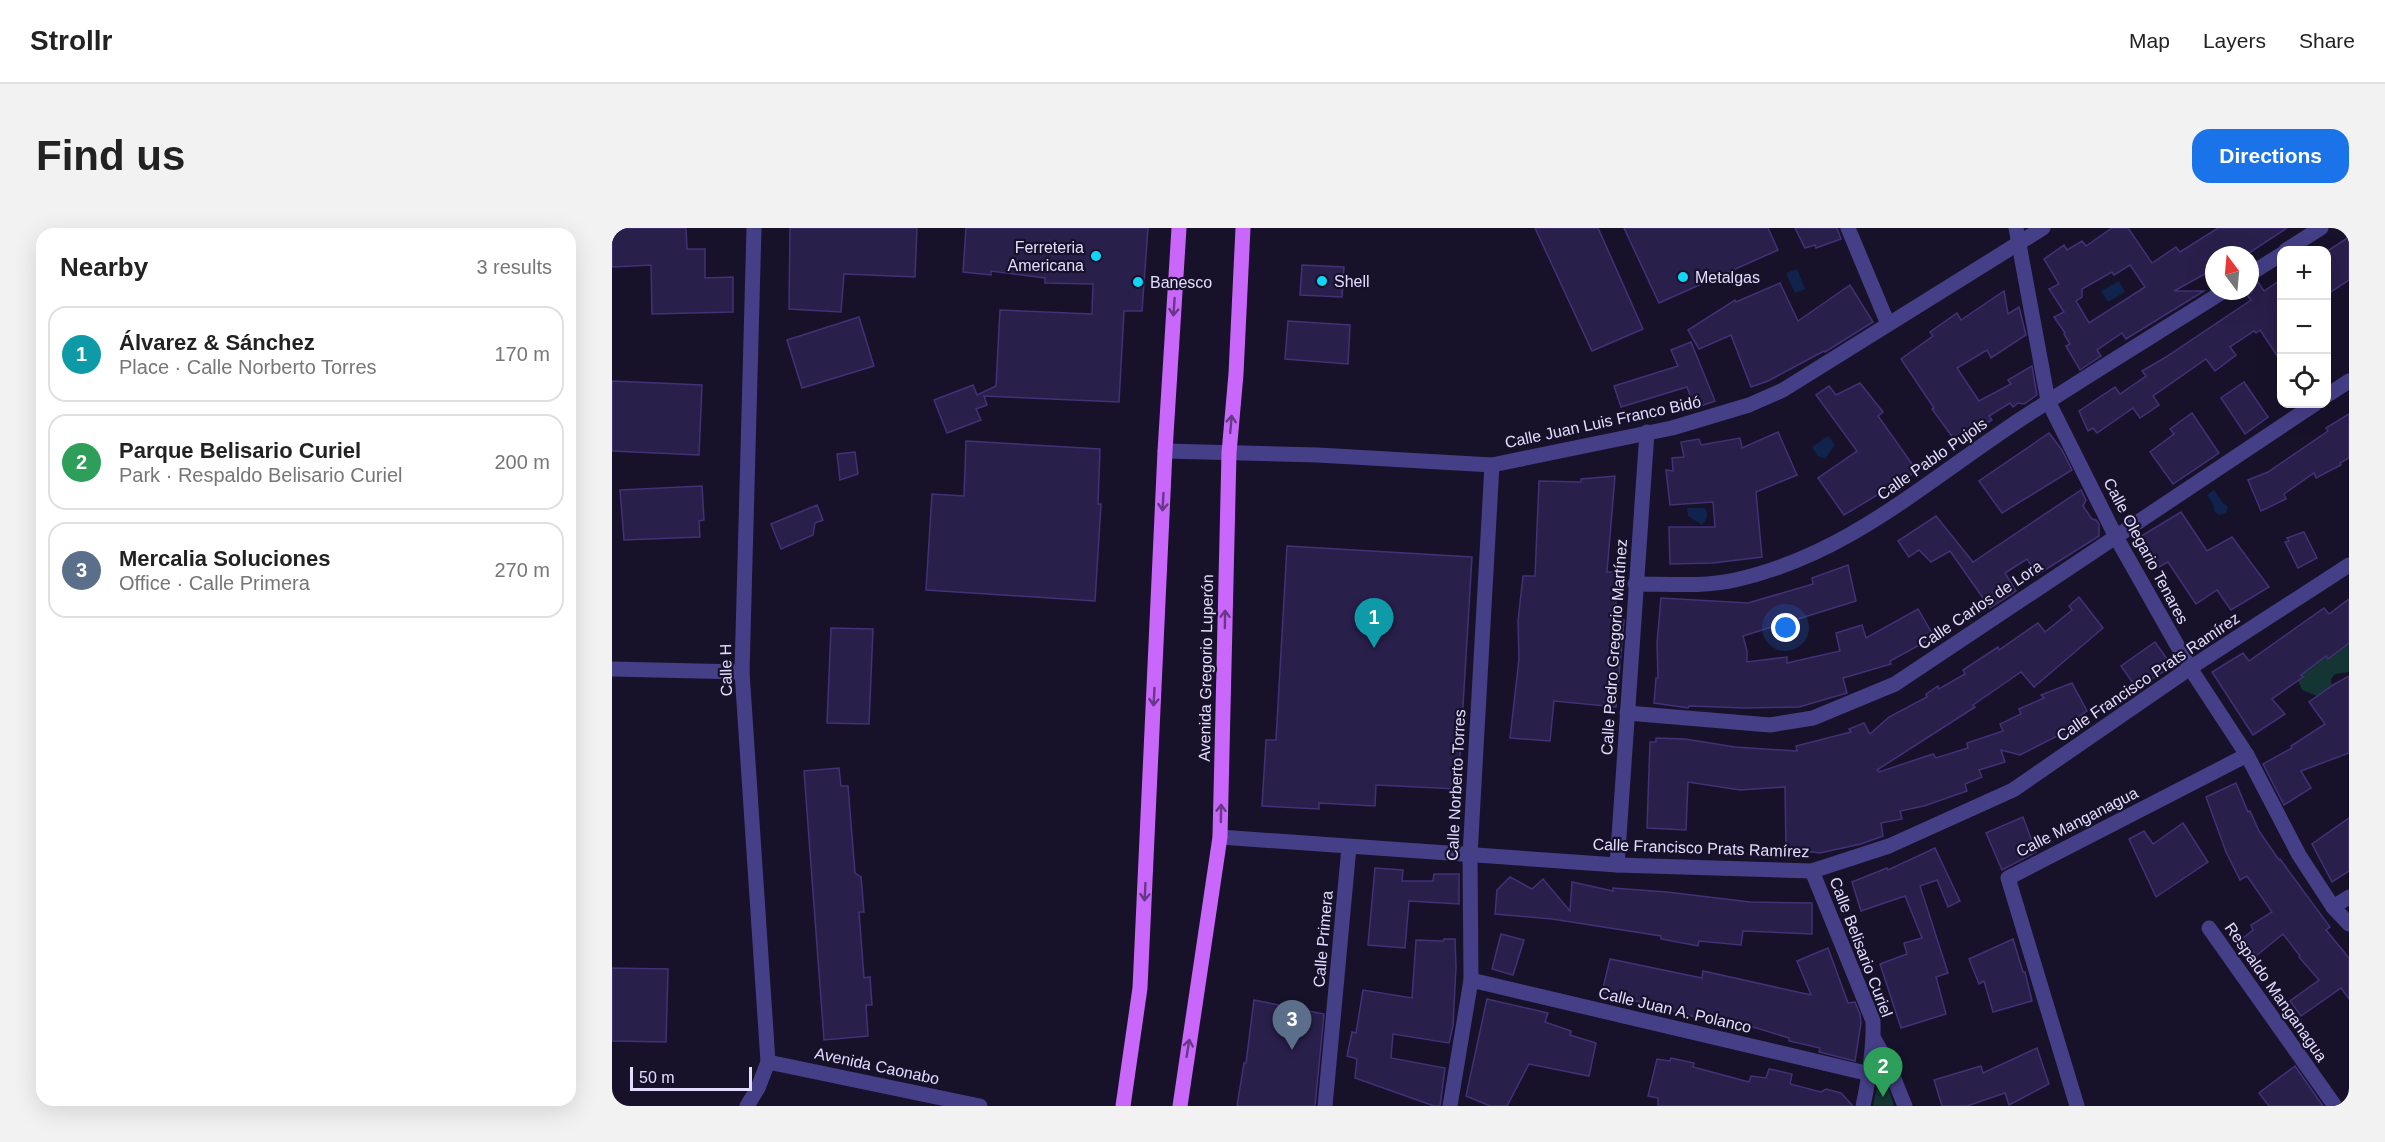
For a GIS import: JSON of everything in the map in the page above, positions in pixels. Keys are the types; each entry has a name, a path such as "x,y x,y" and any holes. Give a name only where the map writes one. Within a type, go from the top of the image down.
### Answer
{"main road":[{"path":"1123,1106 1140,988 1179,228"},
{"name":"Avenida Gregorio Luperón","path":"1180,1106 1220,837 1229,453 1236,374 1243,228"}],"street":[{"name":"Calle H","path":"747,1106 758,1088 768,1062 742,672 754,228"},
{"path":"1848,228 1888,324"},
{"name":"Calle Juan Luis Franco Bidó","path":"1166,451 1318,455 1492,465 1672,428 1718,415 1783,390 1888,324 2018,236 2043,228"},
{"path":"2292,246 2321,228"},
{"name":"Calle Olegario Tenares","path":"2018,236 2048,401 2116,537 2190,668 2247,755 2299,855 2333,907 2349,924"},
{"path":"2259,268 2277,257"},
{"name":"Calle Pablo Pujols","path":"1635,584 1702,584 1734,580 1809,555 1847,538 1891,512 2048,401 2210,300"},
{"path":"2331,393 2349,381"},
{"name":"Calle Carlos de Lora","path":"1627,713 1770,725 1813,718 1895,684 2309,408"},
{"name":"Calle Pedro Gregorio Martínez","path":"1617,865 1647,432"},
{"name":"Calle Norberto Torres","path":"1450,1106 1471,980 1470,855 1492,465"},
{"name":"Calle Francisco Prats Ramírez","path":"1220,837 1617,865 1812,872 1889,846 2013,790 2190,668 2349,565"},
{"path":"612,669 742,672"},
{"name":"Calle Manganagua","path":"2077,1106 2009,877 2247,755"},
{"name":"Calle Primera","path":"1325,1106 1349,847"},
{"name":"Calle Belisario Curiel","path":"1812,872 1873,1021 1874,1039 1870,1074 1863,1106"},
{"path":"2333,907 2349,897"},
{"name":"Respaldo Manganagua","path":"2209,928 2335,1106"},
{"name":"Calle Juan A. Polanco","path":"1471,980 1870,1074"},
{"path":"1874,1039 1888,1064 1905,1106"},
{"name":"Avenida Caonabo","path":"768,1062 980,1106"}],"green space":[{"path":"2349,640 2349,672 2335,674 2331,679 2332,691 2320,697 2302,690 2296,676"},
{"path":"1878,1082 1888,1087 1894,1106 1873,1106"}],"water":[{"path":"1797,269 1805,289 1795,293 1786,273"},
{"path":"2119,281 2125,292 2108,302 2101,291"},
{"path":"1828,436 1835,445 1825,459 1818,456 1812,447"},
{"path":"2214,490 2228,507 2226,513 2219,515 2214,511 2214,506 2207,495"},
{"path":"1687,508 1705,508 1707,517 1702,525 1688,516"}],"building":[{"path":"612,228 686,228 687,249 705,249 705,278 733,277 733,312 652,314 651,265 612,267"},
{"path":"790,228 917,228 915,277 844,274 841,312 789,309"},
{"path":"966,228 1148,228 1142,311 1124,311 1119,402 984,396 987,405 976,409 981,420 947,433 934,400 973,385 977,395 996,386 1000,310 1092,314 1093,284 1045,283 1045,278 991,271 991,275 963,272"},
{"path":"1535,228 1598,228 1643,329 1592,351"},
{"name":"Metalgas","path":"1624,228 1768,228 1778,250 1659,303"},
{"path":"1795,228 1837,228 1841,239 1816,248 1815,245 1805,248"},
{"path":"2112,228 2128,228 2152,263 2176,247 2180,252 2218,228 2287,228 2259,246 2205,246 2205,274 2174,291 2204,291 2126,339 2122,333 2097,350 2101,356 2080,370 2066,346 2070,344 2065,333 2054,317 2064,312 2049,289 2059,284 2044,259 2064,245 2067,250 2082,241 2086,246","holes":["2130,265 2145,287 2089,323 2076,301 2082,297 2082,289"]},
{"path":"2349,237 2349,280 2331,292 2331,249"},
{"name":"Shell","path":"1302,265 1344,267 1342,297 1300,295"},
{"path":"2277,282 2277,356 2260,330 2256,333 2254,331 2230,347 2236,355 2215,371 2206,359 2153,396 2159,405 2140,418 2133,408 2097,433 2093,428 2088,431 2079,411 2115,387 2120,394 2146,376 2142,371 2251,300 2259,300 2259,284 2264,291"},
{"path":"1780,283 1798,321 1850,285 1873,322 1825,352 1768,381 1751,387 1731,335 1699,349 1688,330 1735,300 1736,302"},
{"path":"2004,291 2008,314 2019,307 2026,335 1991,358 1987,350 1957,368 1979,401 2011,384 2008,380 2032,366 2037,395 2024,404 2018,403 2013,407 2010,403 1989,416 1992,420 1956,442 1901,359 1933,336 1930,332 1957,313 1961,320"},
{"path":"859,317 874,366 802,388 787,340"},
{"name":"Shell","path":"1288,321 1350,325 1348,364 1285,359"},
{"path":"1691,342 1715,401 1695,408 1687,387 1621,407 1614,386 1678,366 1671,350"},
{"path":"612,381 702,385 699,455 612,451"},
{"path":"2244,382 2268,417 2245,434 2221,398"},
{"path":"1860,383 1883,412 1878,416 1917,471 1844,515 1818,478 1857,451 1816,395 1829,386 1836,395"},
{"path":"2192,413 2219,453 2173,484 2150,452 2174,434 2170,429"},
{"path":"2349,414 2349,458 2340,463 2341,465 2316,478 2314,473 2284,494 2286,499 2261,511 2248,480 2268,472 2328,431 2326,428"},
{"path":"1778,432 1797,475 1756,492 1762,557 1713,563 1670,564 1669,527 1715,527 1713,502 1670,505 1666,470 1673,471 1672,458 1684,457 1681,442 1699,439 1701,445 1740,438 1742,448"},
{"path":"2049,433 2062,450 2072,470 2002,513 1979,481"},
{"path":"966,441 1100,449 1098,504 1101,504 1095,601 926,590 932,494 964,496"},
{"path":"855,452 858,474 840,480 837,454"},
{"path":"1615,476 1607,572 1618,572 1615,619 1624,620 1616,707 1554,701 1550,741 1510,738 1519,659 1518,621 1523,576 1535,576 1539,481 1581,482 1581,479"},
{"path":"702,486 704,520 699,521 700,537 624,540 620,490"},
{"path":"2081,490 2086,500 2083,506 2092,519 2099,524 2099,536 2037,575 2027,559 2005,573 2016,591 1990,608 1950,551 1931,562 1919,550 1909,557 1898,541 1936,516 1973,562"},
{"path":"817,505 823,520 815,523 813,535 781,549 771,524"},
{"path":"2181,512 2207,551 2232,537 2269,587 2231,610 2217,590 2196,604 2168,562 2157,568 2138,538"},
{"path":"2304,532 2317,558 2298,568 2285,542 2289,541 2287,538"},
{"path":"1287,546 1472,557 1458,789 1376,785 1375,806 1319,803 1319,809 1262,806 1266,740 1276,740"},
{"path":"1848,565 1856,601 1743,636 1747,662 1787,657 1787,663 1840,651 1836,633 1862,625 1866,638 1918,609 1934,637 1890,661 1891,664 1843,678 1847,693 1799,707 1689,706 1688,708 1654,703 1656,678 1658,678 1657,643 1661,598 1748,603 1813,584 1812,578"},
{"path":"2079,597 2103,628 2034,687 2021,672 1973,705 1975,707 1877,770 1879,772 1933,754 1936,758 1968,748 1967,743 2003,731 2000,724 2021,714 2019,709 2044,698 2041,695 2072,683 2087,711 2072,721 2078,731 2064,739 2061,734 2020,755 2001,750 2005,762 1979,770 1982,777 1965,784 1967,791 1924,806 1900,811 1902,819 1881,823 1883,836 1861,844 1820,853 1786,849 1785,787 1740,790 1688,782 1686,830 1647,828 1650,742 1656,742 1656,738 1797,751 1796,746 1851,732 1849,729 1864,723 1870,734 1889,717 1927,697 1926,694 1938,686 1939,689 1965,674 1963,670 1998,647 1999,650 2038,623 2045,632 2072,610 2069,606"},
{"path":"2349,599 2349,643 2328,659 2326,656 2301,675 2303,677 2272,699 2285,714 2253,735 2212,672 2243,653 2249,661 2324,608 2329,614"},
{"path":"831,628 873,629 869,724 827,723"},
{"path":"2155,642 2172,666 2137,689 2121,666"},
{"path":"2349,676 2349,753 2301,771 2311,788 2284,805 2263,764 2292,748 2291,746 2325,724 2309,702"},
{"path":"839,768 841,786 848,786 855,873 861,877 864,912 859,912 864,978 870,977 872,1005 866,1005 868,1036 824,1040 804,771"},
{"path":"2236,783 2259,831 2330,927 2326,930 2349,958 2349,999 2341,988 2301,1016 2290,1001 2319,980 2283,934 2256,956 2243,938 2253,930 2251,925 2272,912 2247,876 2240,880 2226,852 2206,797"},
{"path":"2023,817 2036,852 2002,870 1986,833"},
{"path":"2349,818 2349,871 2332,882 2312,844"},
{"path":"2183,823 2208,862 2156,897 2129,839 2144,831 2153,844"},
{"path":"1935,848 1960,901 1948,907 1937,880 1920,886 1948,973 1936,977 1946,1014 1901,1028 1880,964 1907,954 1904,943 1922,938 1905,896 1861,911 1852,882 1887,868 1888,870"},
{"path":"1375,868 1403,870 1402,881 1433,881 1434,874 1459,874 1459,904 1409,901 1405,948 1368,945"},
{"path":"1510,877 1532,889 1543,879 1570,911 1572,882 1613,891 1613,888 1750,902 1812,903 1812,934 1743,931 1741,945 1699,941 1698,946 1661,939 1661,936 1552,919 1495,914 1497,890"},
{"path":"1501,934 1524,940 1513,975 1492,969"},
{"path":"1444,939 1455,939 1453,1026 1449,1043 1393,1034 1391,1058 1445,1068 1440,1106 1434,1106 1355,1078 1357,1059 1347,1056 1352,1032 1356,1033 1363,990 1412,998 1416,940 1443,941"},
{"path":"2013,939 2023,972 2025,972 2032,1001 1993,1012 1984,981 1979,984 1969,959"},
{"path":"1828,948 1848,1003 1855,1002 1860,1014 1861,1023 1855,1061 1819,1052 1820,1048 1789,1041 1789,1038 1730,1020 1729,1026 1602,992 1610,959 1702,978 1703,971 1811,995 1797,961"},
{"path":"612,968 668,969 666,1042 612,1041"},
{"path":"1487,999 1548,1013 1545,1022 1571,1031 1570,1035 1596,1043 1589,1076 1529,1064 1507,1106 1490,1106 1466,1096"},
{"path":"1254,1000 1324,1014 1315,1106 1237,1106 1244,1063 1246,1063"},
{"path":"2037,1048 2049,1084 2009,1105 2005,1093 1967,1106 1942,1106 1934,1080 1981,1066 1983,1073"},
{"path":"1671,1058 1694,1063 1693,1067 1749,1082 1751,1076 1766,1078 1769,1069 1792,1074 1790,1084 1821,1092 1826,1089 1841,1093 1853,1106 1658,1106 1658,1098 1648,1096 1657,1059 1670,1061"},
{"path":"2295,1066 2323,1106 2269,1106 2259,1093"}],"place":[{"name":"Ferreteria Americana","path":"1096,256"},
{"name":"Metalgas","path":"1683,277"},
{"name":"Shell","path":"1322,281"},
{"name":"Banesco","path":"1138,282"},
{"name":"Álvarez & Sánchez","path":"1374,648"},
{"name":"Mercalia Soluciones","path":"1292,1050"},
{"name":"Parque Belisario Curiel","path":"1883,1097"}]}
